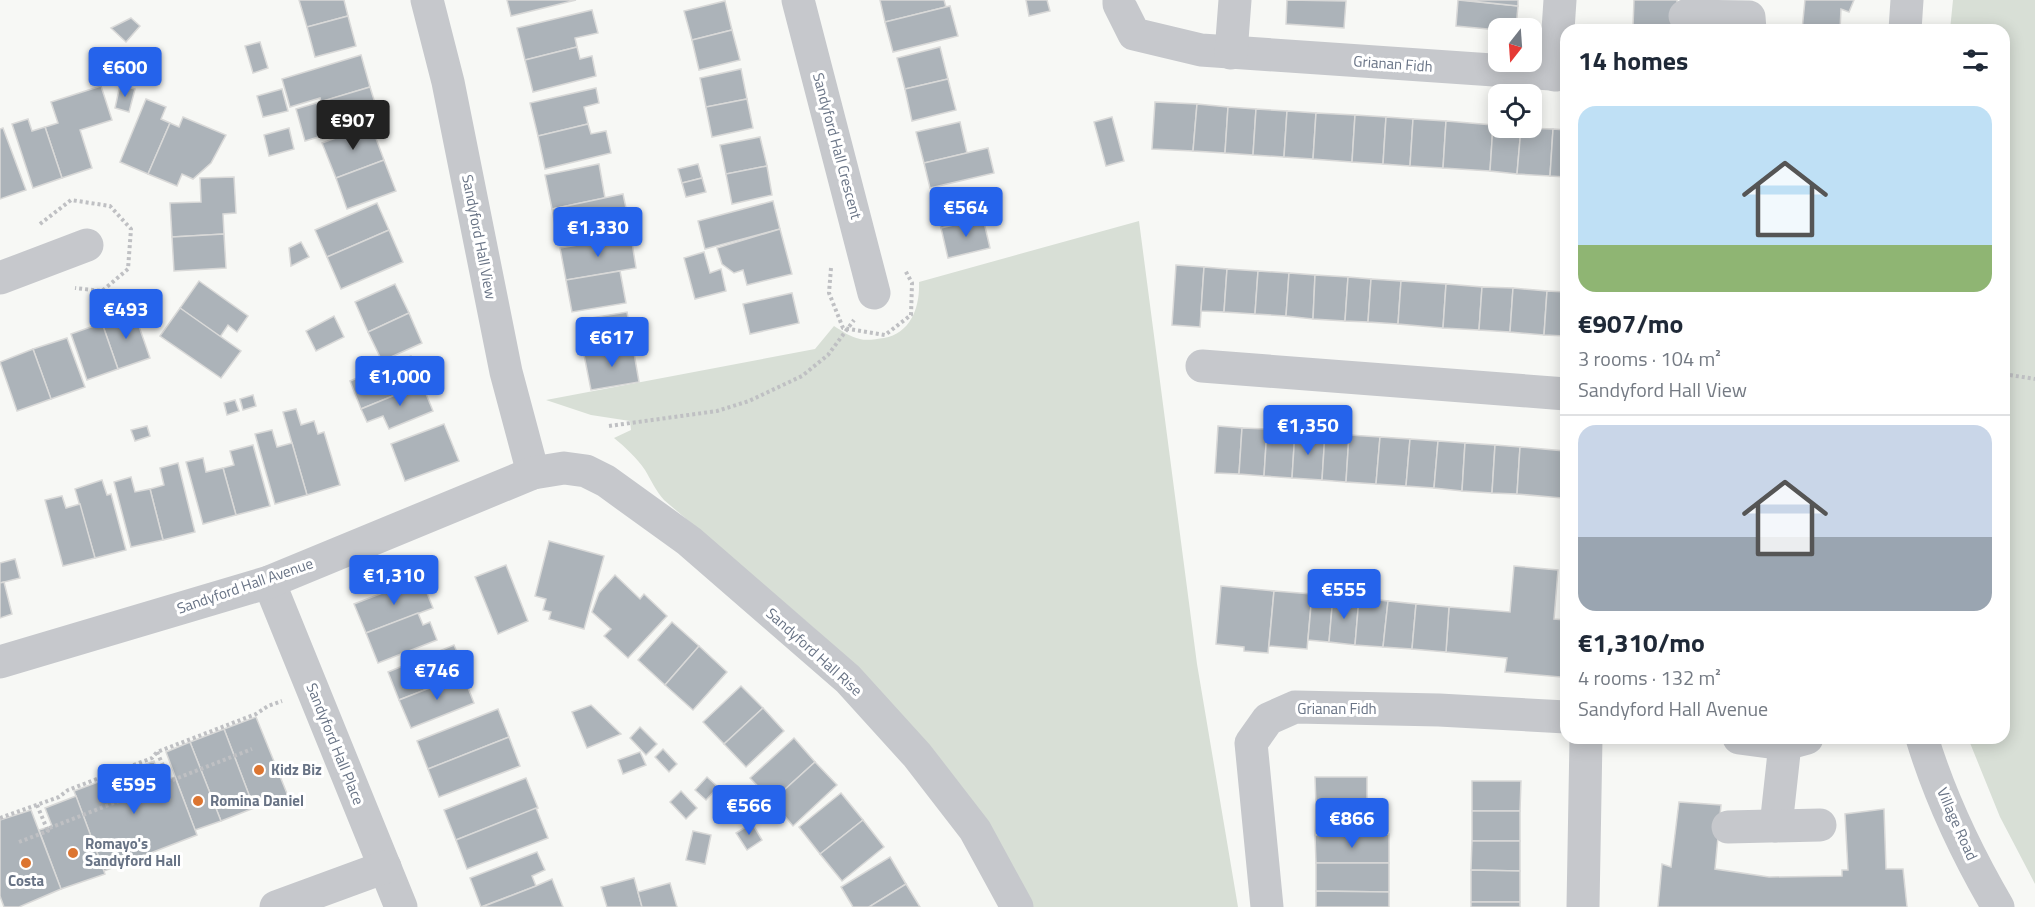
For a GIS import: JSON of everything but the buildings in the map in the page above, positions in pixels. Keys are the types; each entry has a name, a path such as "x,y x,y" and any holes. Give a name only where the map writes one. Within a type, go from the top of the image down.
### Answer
{"street":[{"name":"Sandyford Hall View","path":"427,0 448,82 506,372 533,473"},
{"name":"Sandyford Hall Crescent","path":"798,0 874,293"},
{"name":"Grianan Fidh","path":"1119,0 1134,34 1202,50 1560,75 1560,0"},
{"path":"1231,53 1234,0"},
{"path":"1905,24 1907,0"},
{"path":"1685,16 1749,17 1750,24"},
{"path":"0,278 87,245"},
{"path":"1202,366 1560,394"},
{"name":"Sandyford Hall Avenue","path":"0,662 269,582 533,473 564,468 586,471"},
{"name":"Sandyford Hall Rise","path":"586,471 628,495 689,541 848,679 917,755 975,830 1017,907"},
{"name":"Sandyford Hall Place","path":"269,582 401,907"},
{"name":"Grianan Fidh","path":"1267,907 1251,743 1268,719 1295,707 1439,710 1560,717"},
{"path":"1583,907 1586,744"},
{"path":"1776,826 1795,744"},
{"name":"Village Road","path":"1924,744 1962,840 1998,907"},
{"path":"1728,827 1820,825"},
{"path":"276,907 385,867"}],"path":[{"path":"609,426 717,411 749,401 802,376 828,355 874,293"},
{"path":"2010,375 2035,379"},
{"path":"0,818 59,797 68,790 152,758 158,752 291,698"},
{"path":"19,842 252,749"},
{"path":"158,752 170,781"},
{"path":"37,805 47,829"}],"shaded area":[{"path":"1953,0 2035,0 2035,884 2000,817 1970,744 2010,744 2010,24 1951,24"},
{"path":"1139,221 1197,664 1238,907 1029,907 863,676 814,628 661,497 638,461 614,438 631,430 630,421 591,415 546,400 815,349 834,326 860,339 884,338 901,331 912,318 918,301 919,282"}],"place":[{"name":"Kidz Biz","path":"259,770"},
{"name":"Romina Daniel","path":"198,801"},
{"name":"Romayo's Sandyford Hall","path":"73,853"},
{"name":"Costa","path":"26,863"}]}
